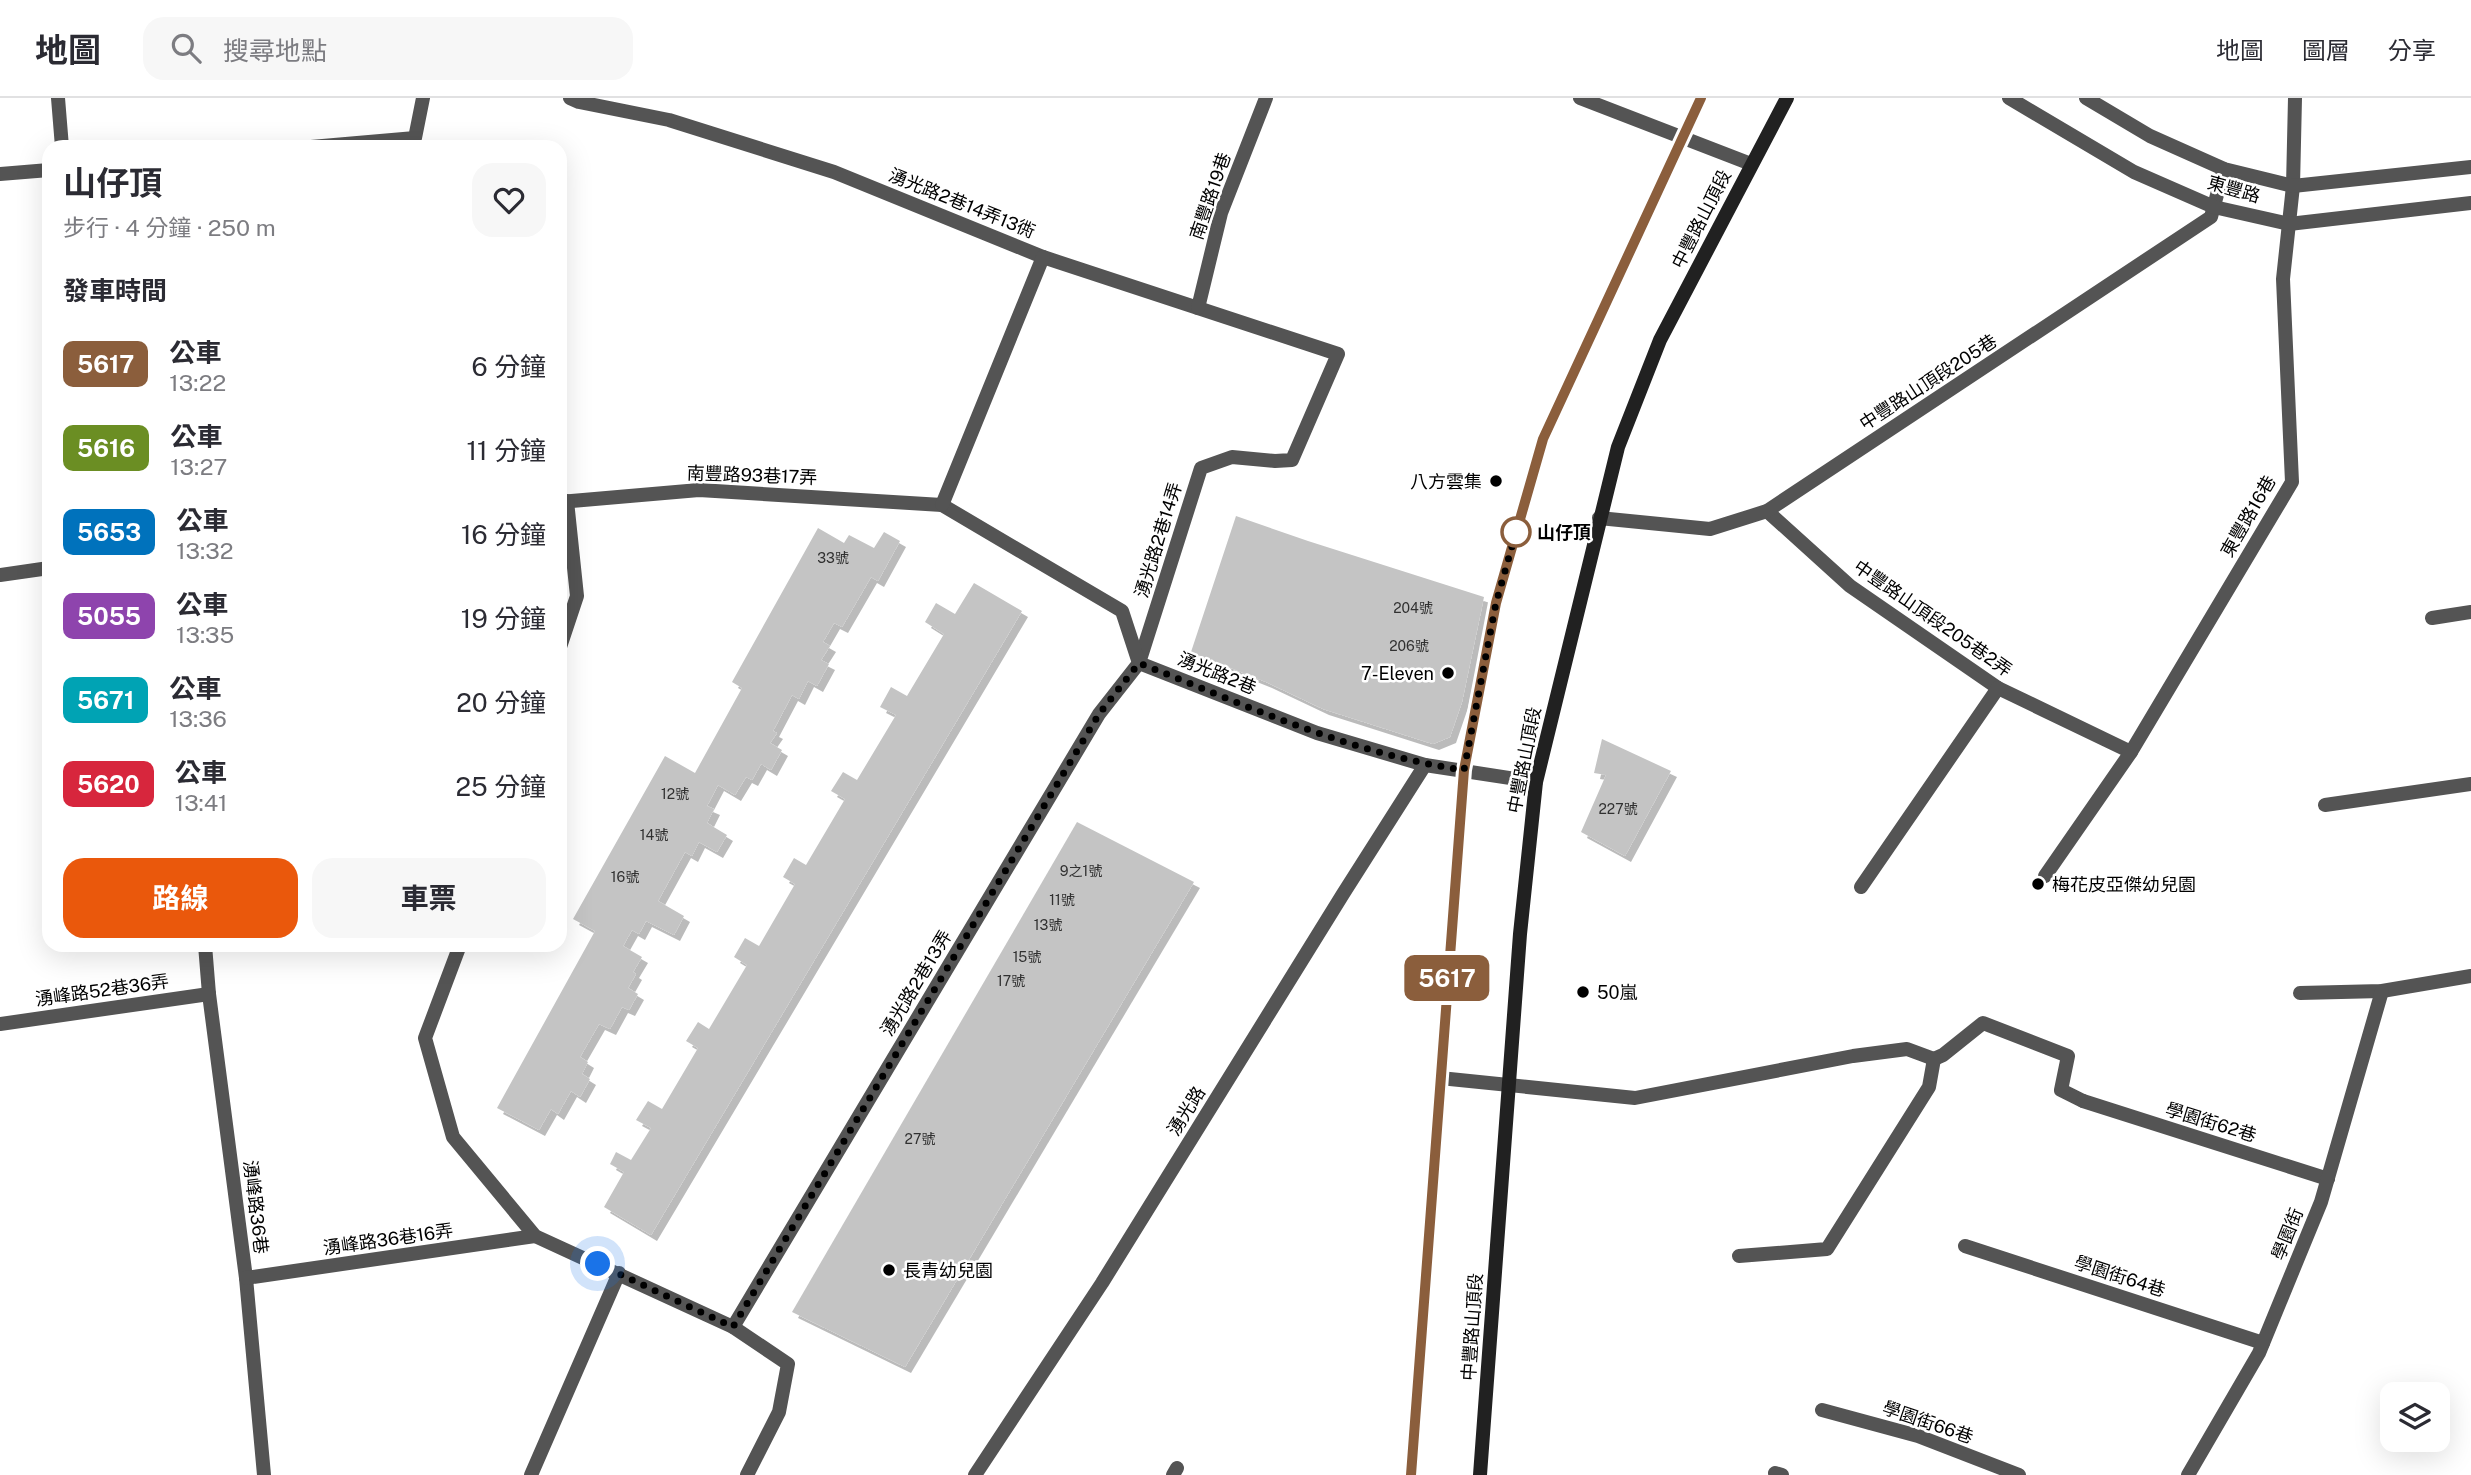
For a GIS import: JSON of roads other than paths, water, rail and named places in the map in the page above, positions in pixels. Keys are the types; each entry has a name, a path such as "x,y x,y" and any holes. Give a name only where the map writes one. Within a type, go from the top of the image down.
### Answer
{"main road":[{"path":"1411,1475 1464,770 1496,603 1543,439 1701,98"},
{"name":"中豐路山頂段","path":"1480,1475 1520,934 1536,782 1618,447 1660,340 1787,98"}],"street":[{"path":"58,98 61,140"},
{"path":"392,140 415,138 423,98"},
{"name":"湧光路2巷14弄13衖","path":"570,98 669,120 834,172 1043,257 1338,354"},
{"name":"南豐路19巷","path":"1198,308 1221,213 1266,98"},
{"path":"1580,98 1751,164"},
{"name":"東豐路","path":"2009,98 2134,172 2214,207 2289,224 2471,203"},
{"name":"東豐路","path":"2086,98 2150,136 2224,169 2293,186 2471,167"},
{"name":"東豐路16巷","path":"2045,876 2131,752 2292,482 2283,279 2293,186 2295,98"},
{"name":"中豐路山頂段205巷","path":"1599,518 1710,529 1767,511 2211,218 2224,169"},
{"path":"0,174 42,171"},
{"path":"1043,257 942,505 1122,611 1139,663"},
{"name":"湧光路2巷14弄","path":"1139,663 1200,468 1232,457 1292,460 1338,354"},
{"name":"南豐路93巷17弄","path":"567,502 699,490 942,505"},
{"name":"中豐路山頂段205巷2弄","path":"1767,511 1850,586 1998,688 2131,752"},
{"path":"567,526 576,596 567,625"},
{"path":"0,575 42,569"},
{"path":"2432,618 2471,612"},
{"name":"湧光路2巷","path":"1139,663 1317,733 1426,765 1536,782"},
{"name":"湧光路2巷13弄","path":"733,1327 1099,714 1139,663"},
{"path":"1861,887 1998,688"},
{"name":"湧光路","path":"975,1475 1102,1283 1426,765"},
{"path":"2325,805 2471,784"},
{"name":"湧峰路36巷","path":"206,952 246,1278 264,1475"},
{"path":"457,952 425,1038 453,1137 535,1236 733,1327 788,1364 779,1412 747,1475"},
{"path":"2300,993 2382,991 2471,976"},
{"name":"學園街","path":"2188,1475 2263,1343 2321,1202 2382,991"},
{"name":"湧峰路52巷36弄","path":"0,1024 209,994"},
{"name":"學園街62巷","path":"1934,1059 1943,1055 1983,1023 2068,1056 2061,1090 2083,1101 2328,1179"},
{"path":"1440,1077 1635,1098 1867,1054 1907,1049 1934,1059 1929,1087 1827,1249 1739,1256"},
{"name":"湧峰路36巷16弄","path":"246,1278 535,1236"},
{"name":"學園街64巷","path":"1965,1246 2263,1343"},
{"path":"531,1475 619,1273"},
{"name":"學園街66巷","path":"1822,1410 1918,1436 2020,1475"}],"place":[{"name":"八方雲集","path":"1496,481"},
{"name":"山仔頂","path":"1516,532"},
{"name":"7-Eleven","path":"1448,673"},
{"name":"梅花皮亞傑幼兒園","path":"2038,884"},
{"name":"50嵐","path":"1583,992"},
{"name":"長青幼兒園","path":"889,1270"}]}
